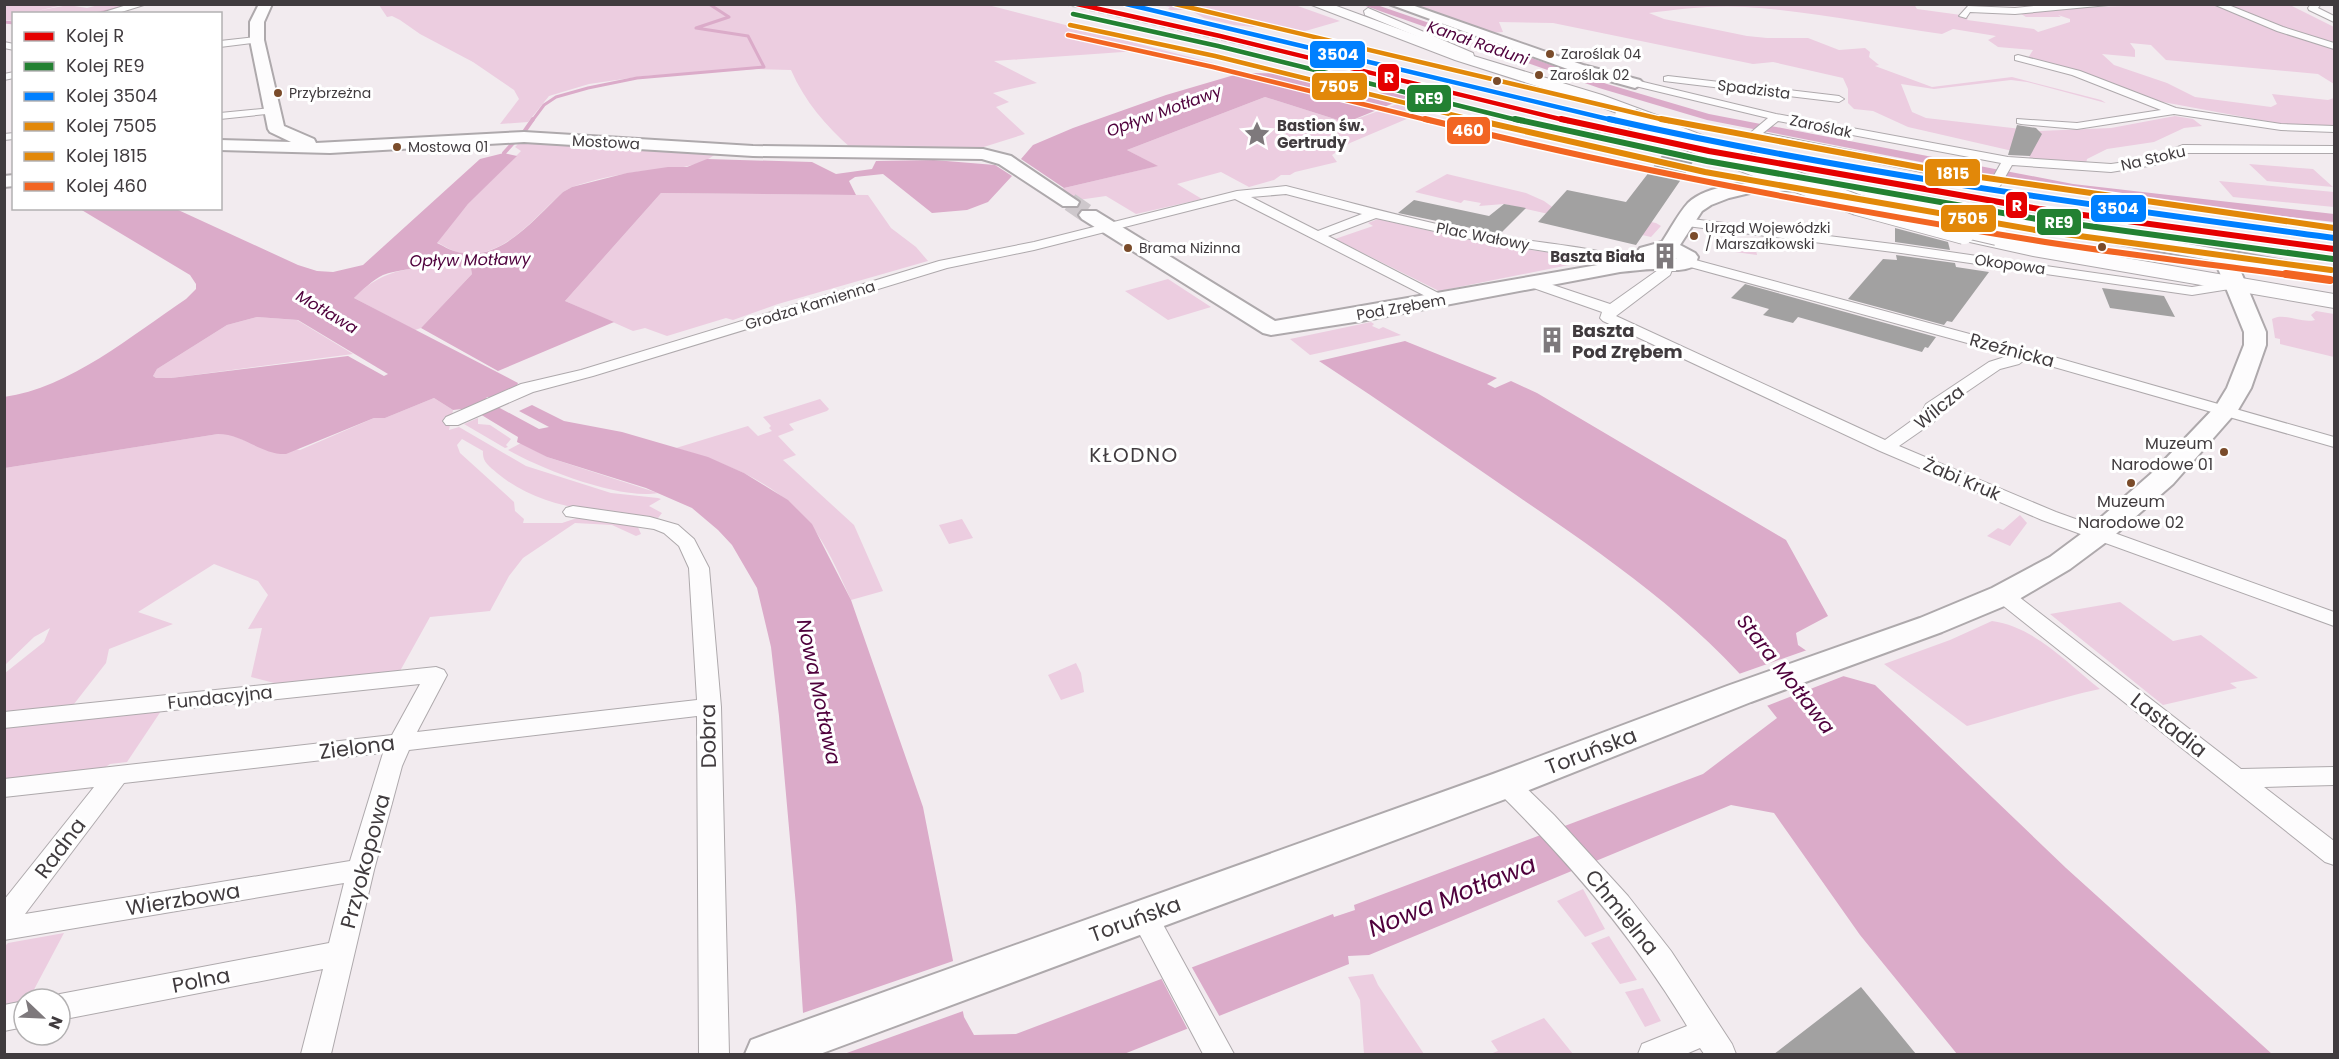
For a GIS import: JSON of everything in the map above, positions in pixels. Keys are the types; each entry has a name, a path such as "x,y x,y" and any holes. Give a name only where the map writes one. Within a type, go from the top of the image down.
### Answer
{"main road":[{"path":"1316,4 1470,59 1597,99 1848,194 1992,237"},
{"path":"1378,27 1384,33 1430,53 1597,99 1623,116 1857,205 1992,237 2230,272"},
{"name":"Okopowa","path":"2230,272 2334,292"},
{"name":"Okopowa","path":"2230,272 2334,301"}],"street":[{"path":"110,12 143,4"},
{"path":"266,4 257,22 257,40 274,127"},
{"path":"1964,16 1968,9 2015,11 2115,4"},
{"path":"2217,4 2280,29 2334,46"},
{"path":"2318,4 2312,8 2334,19"},
{"path":"1392,6 1368,13 1470,55 1470,59"},
{"name":"Zaroślak","path":"1392,6 1631,85 1654,88 1768,123 1921,147 2003,171"},
{"path":"222,44 257,40"},
{"path":"2018,58 2076,73 2174,111 2281,127 2334,129"},
{"path":"1654,88 1668,79 1673,65"},
{"name":"Spadzista","path":"1668,79 1839,99"},
{"path":"1597,99 1631,85"},
{"path":"2020,122 2077,126 2174,111"},
{"path":"222,116 274,127"},
{"path":"1768,123 1755,134 1996,183 2003,171"},
{"path":"222,140 274,127"},
{"name":"Mostowa","path":"222,144 274,127 315,147 524,137 753,151 991,155 1005,160 1070,202"},
{"name":"Na Stoku","path":"2003,171 2111,168 2150,162 2183,149 2334,150"},
{"path":"1530,282 1612,310 1665,272 1667,257 1682,235 1682,225 1695,207 1724,193 1754,187 1802,185 1947,207 2230,272 2334,276"},
{"name":"Plac Wałowy","path":"1108,227 1238,195 1278,190 1303,194 1375,214 1482,238 1609,257 1623,264"},
{"path":"1238,195 1441,300"},
{"path":"1317,237 1375,214"},
{"path":"1089,215 1108,227"},
{"name":"Okopowa","path":"1682,225 1886,246 2192,291 2230,272"},
{"name":"Pod Zrębem","path":"1108,227 1271,328 1441,300 1667,257"},
{"name":"Grodza Kamienna","path":"452,421 515,393 944,264 1108,227"},
{"name":"Rzeźnicka","path":"1667,257 2023,353 2334,442"},
{"name":"Toruńska","path":"775,1052 1506,783 1739,694 1931,625 2003,595 2060,563 2099,534 2163,478 2226,410 2239,388 2255,345 2255,332 2230,272"},
{"name":"Żabi Kruk","path":"1612,310 1608,318 1615,322 1887,447 2039,512 2334,619"},
{"name":"Wilcza","path":"1887,447 1929,417 1932,408 1995,365 2013,361 2023,353"},
{"name":"Dobra","path":"573,512 666,525 684,539 694,553 699,567 709,707 714,1054"},
{"name":"Lastadia","path":"2003,595 2334,855"},
{"name":"Fundacyjna","path":"4,720 436,675"},
{"name":"Przyokopowa","path":"316,1054 361,870 390,766 400,742 436,675"},
{"name":"Zielona","path":"4,788 709,707"},
{"name":"Radna","path":"4,921 116,776"},
{"path":"2237,778 2334,776"},
{"name":"Chmielna","path":"1506,783 1548,824 1652,948 1713,1043"},
{"name":"Wierzbowa","path":"4,929 361,870"},
{"path":"1144,916 1216,1049"},
{"name":"Polna","path":"72,1005 342,953"},
{"path":"1653,1054 1713,1043"}],"shaded area":[{"path":"102,4 129,5 97,12 12,12 12,21 5,20 4,5 63,5 37,11 68,5 87,8"},
{"path":"1914,4 1917,9 1961,15 1968,18 1967,20 2034,29 2038,32 2070,22 2070,19 2058,15 2061,17 2026,17 2018,12 2046,8 2290,5 2334,27 2334,84 2318,74 2166,60 2151,45 2130,43 2135,50 2135,57 2102,54 2114,65 2167,83 2195,97 2271,107 2277,104 2272,94 2328,100 2334,98 2334,126 2287,125 2152,100 2074,69 2028,58 2033,50 1998,47 1988,40 1996,36 1953,29 1942,34 1819,15 1745,7 1708,7 1649,13 1664,19 1747,36 1808,38 1839,50 1865,48 1870,52 1869,57 1879,65 1875,66 1932,87 2012,77 2106,103 2027,82 2011,80 1934,89 1901,84 1912,112 1926,118 2039,131 2111,128 2175,116 2193,119 2202,126 2184,128 2154,142 2107,149 2087,159 2086,164 2029,159 2030,155 1908,127 1873,111 1854,109 1848,103 1848,89 1843,78 1773,62 1753,64 1553,23 1499,22 1503,32 1491,33 1416,5"},
{"path":"379,5 988,5 1217,64 1137,51 994,61 1037,83 993,93 1009,102 996,107 1025,134 974,150 851,148 817,113 791,70 756,69 644,76 589,84 549,96 528,122 500,124 519,99 514,90 473,62 420,34 400,20 392,16 387,17"},
{"path":"1160,5 1295,5 1340,21 1302,32 1267,24 1253,27 1234,25 1204,18 1190,10 1171,10 1168,9 1170,7"},
{"path":"1416,94 1456,98 1350,143 1332,155 1337,162 1290,175 1281,175 1274,180 1249,187 1221,172 1177,184 1202,199 1136,214 1106,196 1078,200 1060,189 1157,166 1127,150 1265,97 1341,121 1351,121 1411,99"},
{"path":"520,142 718,152 690,166 636,172 572,187 563,192 518,234 491,250 462,253 436,242 468,204 521,151 515,147"},
{"path":"2249,164 2313,169 2333,187 2267,181"},
{"path":"1447,174 1526,193 1555,209 1621,216 1661,226 1651,237 1504,204 1479,206 1481,203 1464,200 1461,203 1415,192"},
{"path":"2219,181 2334,192 2334,207 2233,197"},
{"path":"661,193 868,195 891,228 916,247 928,261 778,304 733,320 726,318 667,336 645,328 633,331 565,301"},
{"path":"1378,219 1487,244 1594,260 1439,291 1335,239 1373,226 1368,223"},
{"path":"2004,221 2191,256 2206,263 2141,251"},
{"path":"1719,241 1755,244 1757,255 1713,249"},
{"path":"459,266 471,269 472,274 421,328 415,330 354,298 377,280 402,270"},
{"path":"1168,279 1211,307 1168,320 1125,291"},
{"path":"2316,311 2334,314 2334,357 2280,344 2280,339 2275,338 2272,319 2282,317 2310,321 2315,320 2311,315"},
{"path":"257,317 297,320 353,354 171,378 153,376 157,369 227,325"},
{"path":"1371,322 1374,324 1372,326 1379,329 1383,327 1401,335 1310,355 1290,339"},
{"path":"434,398 453,410 449,430 459,427 526,466 611,493 661,499 649,506 662,513 658,518 594,511 573,508 533,495 497,473 485,461 483,451 462,439 457,445 460,453 514,502 515,511 524,519 523,523 562,523 577,518 637,525 641,534 636,536 612,525 575,523 523,558 509,576 490,611 430,617 400,671 278,684 251,677 262,628 248,629 268,595 258,581 214,564 138,612 173,624 109,649 106,663 74,704 5,715 5,673 44,642 50,628 34,637 5,665 5,468 218,434 228,434 249,442 300,450 374,418 385,418"},
{"path":"820,399 829,409 827,411 789,424 794,430 778,436 796,455 783,460 854,525 883,591 851,600 818,535 790,503 755,479 716,461 676,448 748,426 758,436 772,431 769,428 771,426 763,417"},
{"path":"478,418 478,424 490,425 511,439 506,445 508,447 505,448 464,424"},
{"path":"521,443 547,457 658,493 623,492 560,474 508,450"},
{"path":"2020,515 2027,523 2010,546 1987,536 1998,528 2003,530"},
{"path":"962,519 973,538 949,544 939,525"},
{"path":"2120,602 2173,641 2201,635 2258,678 2230,683 2237,688 2163,705 2050,614"},
{"path":"1992,621 2022,630 2036,638 2100,689 1967,726 1884,664 1950,640"},
{"path":"1076,663 1081,673 1084,692 1061,700 1048,675"},
{"path":"161,711 127,762 110,764 104,768 5,781 4,726"},
{"path":"1583,889 1605,929 1585,937 1557,901"},
{"path":"64,933 35,987 12,987 12,1009 4,1011 4,947 8,943"},
{"path":"1609,936 1637,980 1620,984 1591,943"},
{"path":"1373,974 1424,1054 1364,1054 1360,1000 1348,977"},
{"path":"1643,988 1661,1021 1645,1027 1625,992"},
{"path":"1544,1018 1573,1054 1490,1054 1498,1051 1491,1041"}],"water":[{"name":"Opływ Motławy","path":"1241,73 1290,74 1324,78 1340,82 1368,95 1399,89 1416,94 1350,121 1341,121 1265,97 1127,150 1158,166 1064,188 1021,159 1033,145 1073,128 1166,95"},
{"path":"504,153 517,156 468,204 437,243 459,252 478,253 492,250 518,234 563,192 572,187 627,173 668,167 687,167 707,159 812,162 836,174 872,169 876,161 934,160 995,165 1012,176 988,202 967,210 932,213 883,174 855,177 849,181 856,195 661,193 565,301 614,322 498,371 421,328 472,274 471,269 440,266 391,272 375,280 354,298 518,383 515,390 497,397 487,397 485,400 539,429 549,427 519,411 532,405 564,421 622,432 708,457 744,473 788,500 812,524 851,600 923,807 964,1017 974,1035 1016,1034 1333,914 1334,917 1355,910 1354,905 1703,774 1777,718 1720,653 1689,624 1624,571 1319,361 1405,341 1497,378 1487,384 1495,388 1511,381 1537,393 1786,540 1828,616 1796,633 1798,645 1843,676 1875,685 2066,868 2272,1054 1957,1054 1860,935 1774,813 1731,805 1369,955 1348,956 1349,964 1124,1054 815,1054 803,1013 796,906 771,647 757,588 732,545 692,508 646,488 547,457 517,442 518,437 470,408 453,410 434,398 385,418 374,418 286,454 269,451 236,437 218,434 5,468 4,397 29,392 76,372 186,299 196,289 196,284 190,275 82,210 178,210 298,265 317,271 333,272 363,265 480,159","holes":["257,317 298,320 388,374 384,376 348,356 171,378 153,376 157,369 227,325"]}],"pier":[{"path":"1810,649 1849,674 1764,707 1736,675"},
{"path":"956,960 966,1010 844,1054 812,1054 800,1014"},
{"path":"1190,964 1221,1019 1189,1032 1160,976"}],"building":[{"path":"2017,125 2036,128 2042,134 2030,156 2008,155"},
{"path":"1663,154 1693,162 1636,245 1538,222 1567,190 1626,202"},
{"path":"1414,200 1489,216 1504,204 1526,208 1500,234 1398,213"},
{"path":"1895,228 1948,242 1950,250 1895,242"},
{"path":"1896,255 1955,263 1956,267 1989,272 1952,322 1947,321 1944,325 1848,299 1883,259 1897,260"},
{"path":"1745,284 1936,337 1922,352 1798,317 1793,323 1763,315 1769,309 1731,298"},
{"path":"2102,288 2164,296 2175,317 2110,308"},
{"path":"1861,987 1916,1054 1774,1054"}],"waterway":[{"path":"532,121 544,105 556,97 588,88 637,78 764,67 748,36 696,28 729,17 709,4"},
{"name":"Kanał Raduni","path":"1364,4 1603,86 1707,117 2073,188 2334,218"},
{"path":"103,12 116,9"},
{"path":"4,22 12,23"},
{"name":"Kanał Raduni","path":"1506,57 1511,55"},
{"path":"524,132 533,119"},
{"path":"504,153 515,141"}],"tunnel":[{"path":"1070,202 1089,215"}],"railway":[{"path":"1063,4 1368,73"},
{"path":"1581,128 2131,230 2334,259"}],"rail line":[{"name":"R","path":"1077,4 1220,36 1540,115 1709,151 2039,209 2334,249"},
{"name":"3504","path":"1126,4 1491,92 1711,141 1944,182 2334,238"},
{"name":"1815","path":"1175,4 1578,101 1790,145 1945,172 2334,228"},
{"name":"RE9","path":"1073,14 1218,46 1537,125 1707,161 2037,219 2333,259"},
{"name":"7505","path":"1070,25 1215,56 1535,135 1705,172 2035,230 2331,270"},
{"name":"460","path":"1068,35 1213,67 1532,146 1702,182 2034,240 2330,280"}],"place":[{"name":"Zaroślak 04","path":"1550,54"},
{"name":"Zaroślak 02","path":"1539,75"},
{"name":"Przybrzeżna","path":"278,93"},
{"name":"Bastion św. Gertrudy","path":"1257,134"},
{"name":"Mostowa 01","path":"397,147"},
{"name":"Urząd Wojewódzki / Marszałkowski","path":"1694,236"},
{"name":"Brama Nizinna","path":"1128,248"},
{"name":"Baszta Biała","path":"1665,256"},
{"name":"Baszta Pod Zrębem","path":"1552,340"},
{"name":"Muzeum Narodowe 01","path":"2224,452"},
{"name":"Muzeum Narodowe 02","path":"2131,483"}],"district":[{"name":"KŁODNO","path":"1134,455"}],"water label":[{"name":"Motława","path":"327,312"},
{"name":"Stara Motława","path":"1786,674"},
{"name":"Nowa Motława","path":"819,692"},
{"name":"Nowa Motława","path":"1452,896"}]}
